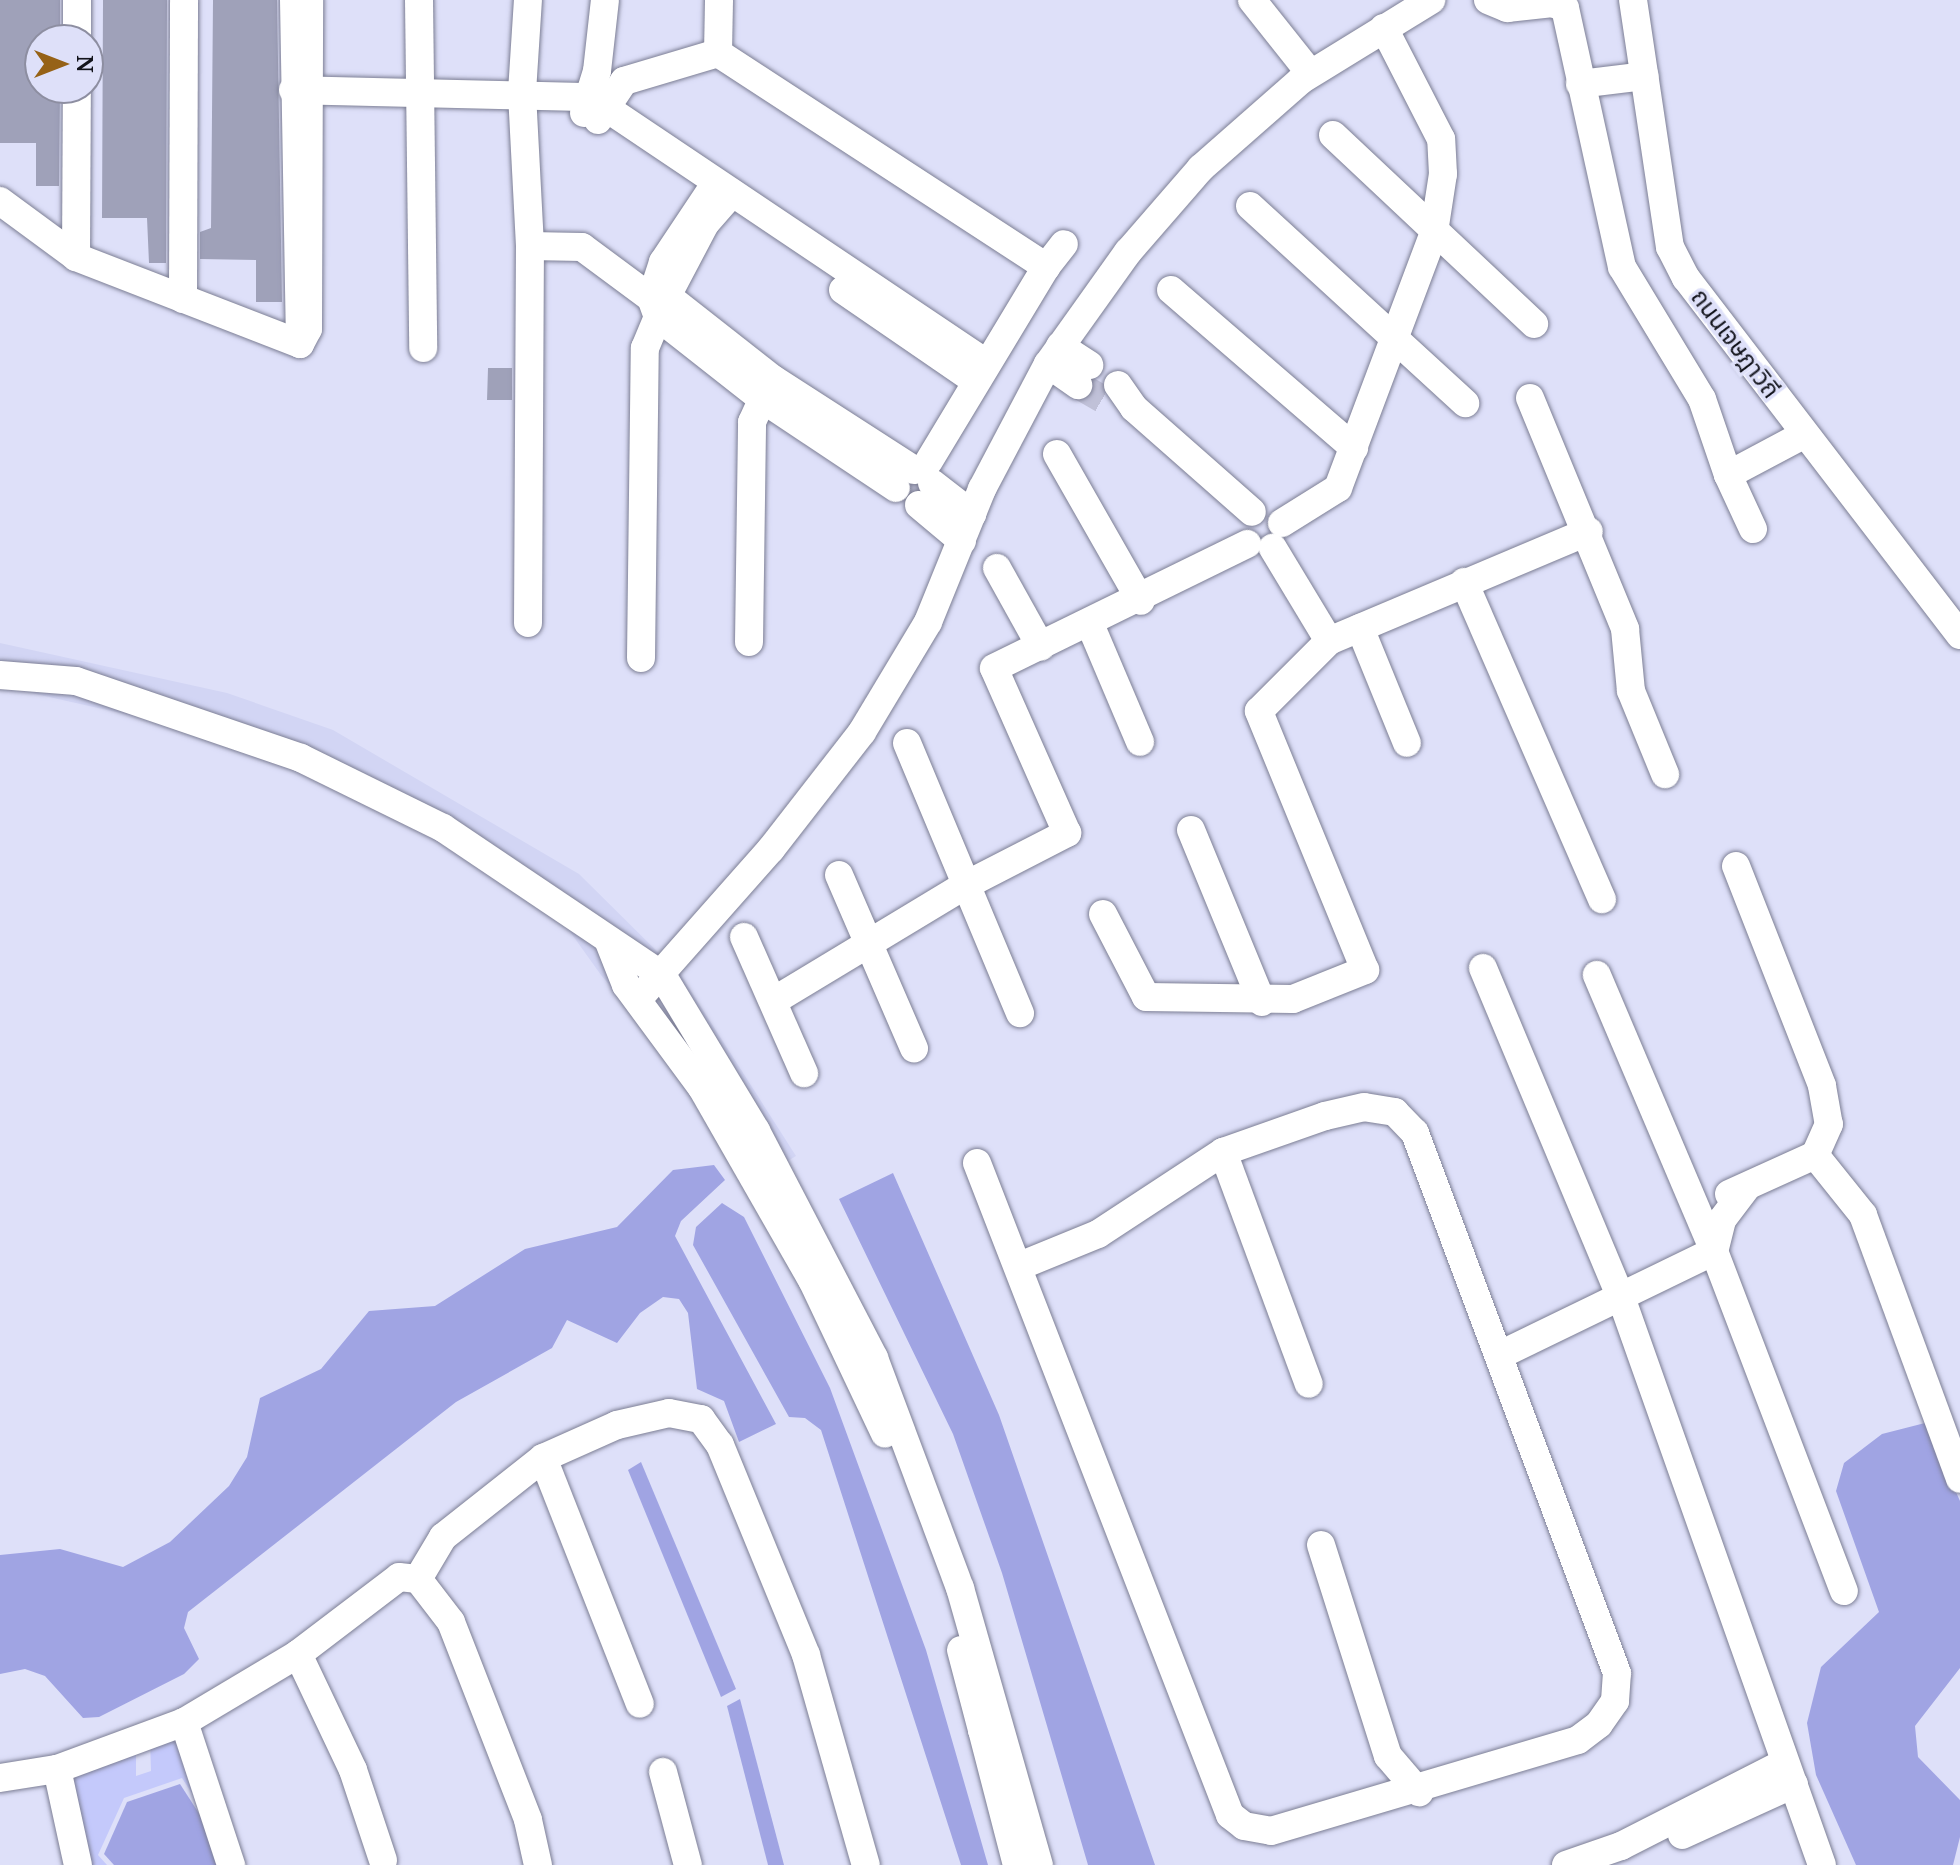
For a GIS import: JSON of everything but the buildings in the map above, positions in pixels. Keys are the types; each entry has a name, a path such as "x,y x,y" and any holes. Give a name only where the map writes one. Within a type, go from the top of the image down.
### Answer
{"street":[{"path":"77,0 77,24"},
{"path":"183,299 184,0"},
{"path":"0,201 76,257 300,344 308,329 294,0"},
{"path":"300,100 309,0"},
{"path":"419,0 417,101 423,348"},
{"path":"528,0 522,100 530,246 528,623"},
{"path":"594,109 605,0"},
{"path":"718,53 719,0"},
{"path":"1252,0 1310,73"},
{"path":"640,997 662,975 862,732 928,622 972,514 1054,355 1128,252 1201,168 1310,73 1431,0"},
{"path":"1488,0 1507,8 1553,3 1565,8 1622,267 1702,399 1728,475 1753,529"},
{"name":"ถนนเจษฎาวิถี","path":"1633,0 1670,247 1805,434 1960,635"},
{"path":"775,1000 966,885 1067,833 994,668 1271,544 1338,488 1434,232 1443,174 1441,139 1384,28"},
{"path":"594,109 624,81 718,53 1046,267"},
{"path":"1580,84 1645,76"},
{"path":"300,100 522,100 594,109 979,371"},
{"path":"76,257 77,104"},
{"path":"1333,135 1534,324"},
{"path":"641,658 645,348 659,304 719,196"},
{"path":"1250,206 1396,335 1465,403"},
{"path":"918,481 979,371 1064,244"},
{"path":"530,246 582,247 767,388 972,514"},
{"path":"1171,290 1354,448"},
{"path":"1054,355 1084,375"},
{"path":"749,642 752,422 767,388"},
{"path":"1120,398 1252,512 1243,523 1271,544 1329,641"},
{"path":"1530,398 1589,531 1625,629 1631,691 1665,774"},
{"path":"1728,475 1805,434"},
{"path":"1057,454 1141,601"},
{"path":"918,481 962,541"},
{"path":"1103,914 1146,997 1262,1002 1293,999 1365,970 1259,711 1329,641 1589,531"},
{"path":"997,568 1041,647"},
{"path":"1464,582 1602,899"},
{"path":"1090,624 1140,742"},
{"path":"1360,628 1407,743"},
{"path":"0,675 76,681 301,758 443,828 662,975 745,1136 879,1372 925,1483 993,1728 1039,1865"},
{"path":"907,743 1020,1013"},
{"path":"1191,830 1262,1002"},
{"path":"1695,1199 1746,1188 1815,1155 1829,1124 1822,1086 1736,866"},
{"path":"839,875 914,1048"},
{"path":"744,937 775,1000 804,1073"},
{"path":"609,942 626,985 640,997 745,1136"},
{"path":"1483,968 1622,1300 1822,1865"},
{"path":"1597,975 1695,1199 1844,1591"},
{"path":"977,1163 1022,1265 1230,1815 1244,1826 1271,1831 1419,1792 1578,1740 1615,1701 1617,1673 1502,1354 1415,1133 1395,1112 1364,1107 1325,1116 1223,1152 1098,1234 1022,1265"},
{"path":"1223,1152 1309,1384"},
{"path":"1815,1155 1863,1215 1960,1479"},
{"path":"1502,1354 1622,1300 1714,1251 1722,1220 1746,1188"},
{"path":"418,1579 443,1537 543,1458 617,1425 669,1413 701,1419 720,1445 806,1655 866,1865"},
{"path":"543,1458 640,1704"},
{"path":"1321,1545 1388,1756 1419,1792"},
{"path":"0,1778 57,1769 184,1722 298,1654 399,1577 418,1579 451,1622 528,1820 538,1865"},
{"path":"298,1654 353,1770 383,1860"},
{"path":"184,1722 231,1865"},
{"path":"993,1728 1017,1865"},
{"path":"57,1769 78,1865"},
{"path":"663,1772 688,1865"},
{"path":"1566,1865 1621,1846 1789,1773"},
{"path":"1613,1865 1789,1773"}],"shaded area":[{"path":"0,643 227,693 333,730 579,874 680,974 796,1156 752,1183 690,1079 601,975 553,908 446,840 214,734 0,686"},
{"path":"714,1165 725,1180 681,1221 675,1236 776,1424 739,1442 724,1401 697,1389 688,1313 679,1299 663,1297 640,1313 617,1343 567,1320 552,1348 456,1402 188,1612 184,1628 199,1659 184,1674 99,1717 83,1718 45,1676 25,1669 0,1674 0,1555 60,1549 123,1567 170,1542 229,1486 247,1457 260,1398 321,1369 369,1311 435,1306 525,1249 617,1227 673,1170"},
{"path":"893,1173 999,1415 1155,1865 1088,1865 1002,1573 953,1434 839,1199"},
{"path":"722,1203 744,1217 830,1388 926,1650 988,1865 961,1865 821,1430 805,1418 789,1417 693,1245 696,1227"},
{"path":"1925,1423 1960,1501 1960,1668 1915,1726 1918,1757 1960,1800 1960,1837 1953,1865 1856,1865 1816,1775 1807,1723 1821,1667 1879,1612 1836,1491 1844,1463 1882,1434"},
{"path":"641,1462 736,1689 721,1697 628,1470"},
{"path":"740,1699 784,1865 768,1865 727,1706"},
{"path":"184,1728 216,1830 182,1778 124,1798 98,1855 107,1865 91,1865 70,1774 136,1752 136,1776 151,1771 150,1740"},
{"path":"180,1784 211,1832 217,1865 114,1865 104,1854 127,1802"}],"tunnel":[{"path":"1078,385 1107,402"},
{"path":"908,497 929,461"}]}
